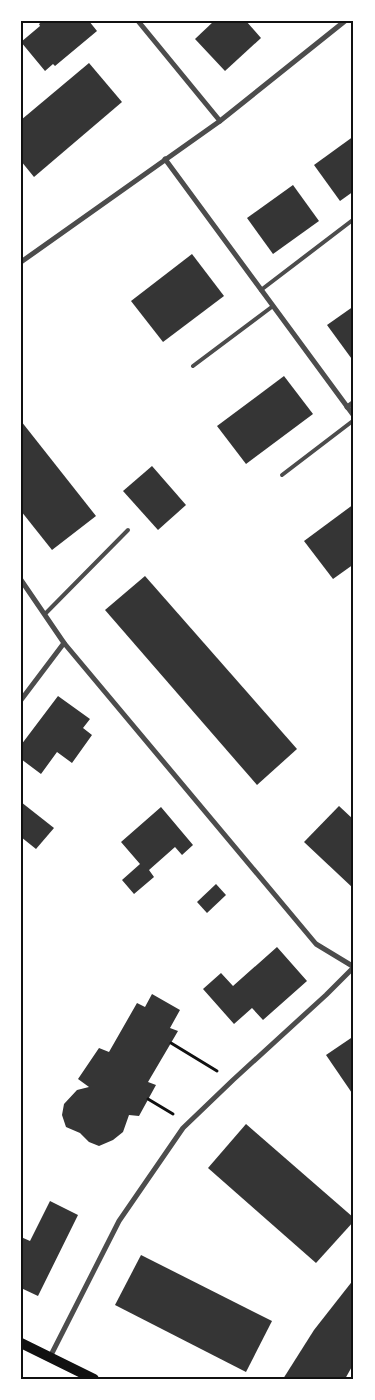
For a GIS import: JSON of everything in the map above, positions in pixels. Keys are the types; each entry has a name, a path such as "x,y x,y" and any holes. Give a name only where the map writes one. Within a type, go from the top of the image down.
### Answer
{"main road":[{"path":"21,1344 94,1379"}],"street":[{"path":"138,21 220,121"},
{"path":"21,262 220,121 345,21"},
{"path":"165,159 354,416"},
{"path":"347,407 354,402"},
{"path":"21,580 64,643 316,944 354,967 183,1128 119,1221 50,1358"},
{"path":"21,700 64,643"}],"lane":[{"path":"261,290 354,219"},
{"path":"193,366 273,306"},
{"path":"282,476 354,420"},
{"path":"44,614 128,530"}],"path":[{"path":"171,1043 233,1080"},
{"path":"148,1099 188,1124"}],"building":[{"path":"43,21 89,21 97,31 55,66 53,64 45,71 21,42 40,26 39,24"},
{"path":"214,21 246,21 261,38 225,71 195,39"},
{"path":"89,63 122,102 34,177 21,161 21,120"},
{"path":"354,136 354,191 340,201 314,165"},
{"path":"293,185 319,221 273,254 247,218"},
{"path":"192,254 224,296 163,342 131,301"},
{"path":"354,306 354,362 327,325"},
{"path":"284,376 313,414 246,464 217,426"},
{"path":"21,421 96,516 52,550 21,511"},
{"path":"152,466 186,505 158,530 123,491"},
{"path":"354,504 354,564 333,579 304,541"},
{"path":"145,576 297,749 257,785 105,610"},
{"path":"58,696 90,719 83,728 92,735 72,763 57,752 41,774 21,759 21,745"},
{"path":"21,802 54,828 36,849 21,837"},
{"path":"339,806 354,820 354,889 304,842"},
{"path":"161,807 193,845 182,855 175,847 149,870 154,877 134,894 122,880 140,864 121,842"},
{"path":"216,884 226,895 207,913 197,902"},
{"path":"277,947 307,981 263,1020 252,1008 234,1024 203,989 221,973 233,986"},
{"path":"152,994 180,1010 170,1028 178,1031 148,1082 156,1085 139,1116 129,1115 123,1132 113,1140 99,1146 89,1142 80,1133 66,1127 62,1115 64,1104 77,1090 89,1087 78,1079 99,1048 109,1052 137,1003 145,1007"},
{"path":"354,1036 354,1096 326,1055"},
{"path":"246,1124 354,1218 354,1221 316,1263 208,1168"},
{"path":"50,1201 78,1215 38,1296 21,1288 21,1237 30,1241"},
{"path":"141,1255 272,1321 246,1372 115,1305"},
{"path":"354,1279 354,1363 345,1379 283,1379 314,1330"}]}
